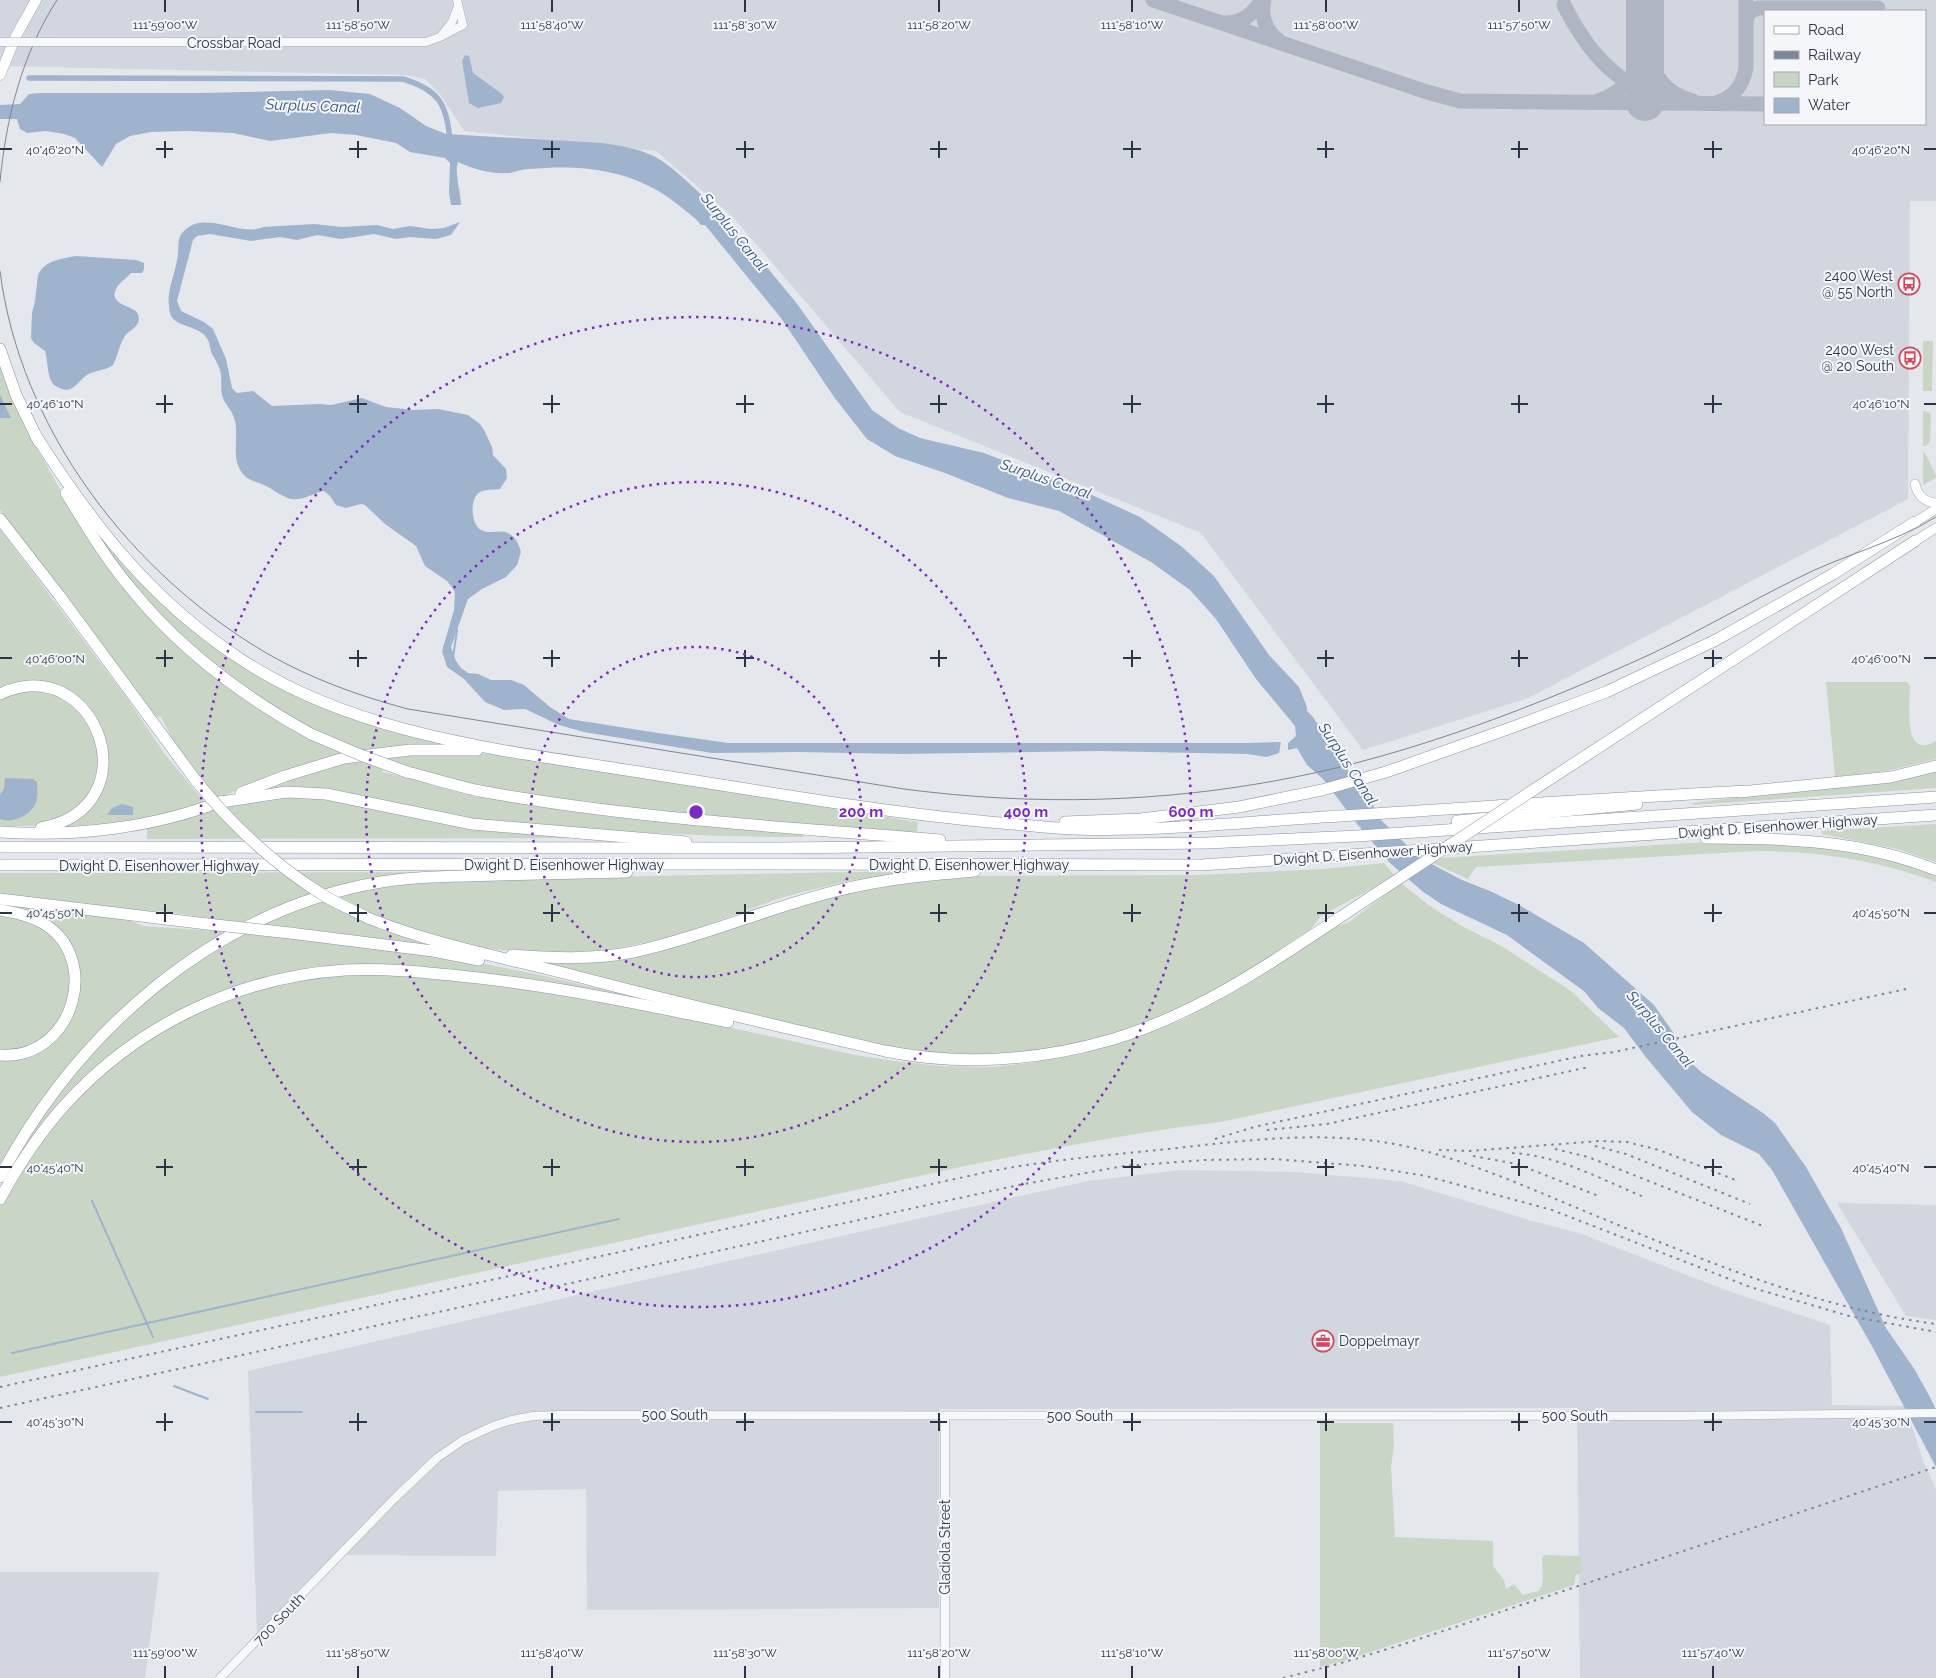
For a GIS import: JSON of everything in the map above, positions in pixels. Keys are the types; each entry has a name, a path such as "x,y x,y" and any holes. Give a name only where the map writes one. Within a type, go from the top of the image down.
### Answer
{"highway":[{"path":"0,350 12,385 55,475 95,541 133,592 171,633 232,686 285,720 311,734 407,772 479,790 564,804 662,817 1009,846"},
{"path":"36,436 103,533 146,581 185,619 242,660 297,691 368,718 432,736 538,756 926,816 1081,829 1156,829 1746,791"},
{"path":"0,520 59,595 197,782 226,817 270,856 325,896 368,918 426,939 624,989 887,1051 936,1058"},
{"path":"926,816 989,821 1066,822 1141,819 1239,807 1322,790 1386,772 1606,692 1716,640 1833,574 1915,522"},
{"path":"0,1198 21,1162 53,1118 90,1079 122,1052 166,1023 214,1000 252,986 310,974 346,970 391,970 514,982 624,1000 912,1060 936,1058 980,1059 1039,1055 1094,1044 1148,1028 1224,991 1915,541"},
{"path":"0,694 30,687 55,690 68,696 83,707 97,728 104,759 102,773 94,796 77,814 54,826 0,832"},
{"path":"0,832 59,833 106,829 161,820 215,803 285,776 344,758 410,750 469,750 538,756"},
{"path":"1406,832 1446,822 1577,811 1746,791 1892,777 1936,766"},
{"path":"215,803 286,792 326,794 472,824 781,848"},
{"name":"Dwight D. Eisenhower Highway","path":"0,847 781,848 1208,843 1357,836 1936,797"},
{"name":"Dwight D. Eisenhower Highway","path":"0,866 1201,865 1936,815"},
{"path":"1881,819 1936,819"},
{"path":"1609,838 1760,837 1827,842 1903,859 1936,870"},
{"path":"0,1177 49,1100 80,1062 128,1011 159,982 201,952 240,930 276,913 345,890 406,879 454,876 715,870 755,864"},
{"path":"485,954 556,958 631,952 671,942 793,903 897,878 1057,865"},
{"path":"0,899 433,951 624,989"},
{"path":"0,910 29,917 48,926 61,939 68,952 76,978 72,1006 58,1030 37,1047 20,1053 0,1055"}],"main road":[{"path":"0,75 16,36 36,0"},
{"path":"1915,484 1921,498 1936,504"},
{"path":"1915,522 1936,509"},
{"path":"1915,541 1936,528"}],"street":[{"name":"Crossbar Road","path":"0,42 426,42 463,25 458,2"},
{"path":"440,37 452,22 458,2"},
{"name":"500 South","path":"337,1559 395,1498 452,1446 474,1434 512,1420 559,1415 945,1417 1690,1416 1936,1413"},
{"name":"Gladiola Street","path":"945,1417 945,1678"},
{"name":"700 South","path":"220,1678 337,1559"}],"shaded area":[{"path":"0,0 1936,0 1936,201 1910,201 1908,499 1528,698 1363,750 1201,533 900,412 732,216 656,151 464,131 440,94 425,79 404,75 0,66"},
{"path":"1181,1170 1295,1172 1400,1181 1579,1233 1728,1291 1830,1325 1832,1405 1905,1406 1924,1463 1936,1489 1936,1678 1580,1678 1577,1408 939,1409 939,1608 587,1610 586,1489 498,1491 496,1556 343,1555 257,1633 248,1371 586,1293 1088,1181"},
{"path":"1837,1203 1936,1205 1936,1320 1906,1316"},
{"path":"0,1572 159,1572 145,1678 0,1678"}],"green space":[{"path":"1923,341 1933,341 1932,391 1923,391"},
{"path":"0,365 25,427 81,527 170,637 347,755 267,778 216,799 173,740 161,717 153,716 0,510"},
{"path":"1923,411 1931,415 1930,442 1926,446 1923,446"},
{"path":"1923,452 1936,478 1923,485"},
{"path":"0,529 129,701 164,753 205,803 158,816 106,825 58,829 76,820 103,785 107,773 108,751 102,728 97,718 87,706 28,683 11,685 0,689"},
{"path":"97,533 137,579 157,598 255,672 441,742 442,745 362,752 290,718 207,661 139,594"},
{"path":"1826,682 1907,682 1910,686 1909,717 1913,737 1918,743 1925,745 1936,741 1936,759 1886,771 1835,777"},
{"path":"31,690 58,695 89,720 100,753 93,789 80,807 47,825 0,827 0,698"},
{"path":"441,752 491,754 534,760 918,822 917,834 752,822 588,804 461,782 387,762 382,772 478,794 548,805 711,825 804,833 803,837 721,836 517,825 449,816 340,791 313,788 285,788 257,791 274,783 323,767 381,756"},
{"path":"1936,770 1936,788 1694,805 1693,803"},
{"path":"290,794 581,838 147,839 147,826 210,811 241,801"},
{"path":"1936,824 1936,862 1897,849 1822,834 1822,831"},
{"path":"1769,840 1870,854 1936,874 1936,882 1892,868 1848,858 1779,851 1476,867 1468,879 1433,863 1440,858"},
{"path":"1384,863 1394,875 1321,916 1311,929 1242,976 1213,993 1149,1022 1123,1031 1097,1039 1044,1050 990,1055 963,1055 884,1046 528,961 590,961 880,885 962,876 1199,875 1323,869"},
{"path":"905,871 887,876 850,881 791,895 670,937 613,949 583,952 525,952 495,950 466,945 412,930 374,915 337,897 387,885 441,880"},
{"path":"443,872 382,878 243,924 163,911 142,912 0,895 0,873"},
{"path":"1401,883 1427,904 1460,925 1505,948 1571,991 1619,1037 1221,1122 1061,1147 965,1166 0,1377 0,1204 50,1125 124,1054 212,1004 275,984 353,973 452,978 641,1008 855,1055 940,1066 991,1067 1076,1055 1130,1040 1184,1019 1231,994 1330,929 1349,922"},
{"path":"321,900 379,929 424,944 257,925"},
{"path":"19,906 129,920 143,926 231,932 196,951 167,971 122,1011 0,1170 0,1059 8,1059 68,1024 78,1000 70,945 19,910"},
{"path":"0,913 25,918 52,936 67,959 71,973 70,1001 54,1030 26,1049 0,1052"},
{"path":"245,933 461,959 674,1006 483,976 293,974 143,1034 17,1161 14,1160 64,1086 103,1041 169,979"},
{"path":"1320,1423 1393,1423 1394,1444 1391,1468 1395,1537 1493,1541 1493,1566 1504,1580 1506,1589 1514,1584 1523,1595 1539,1591 1542,1586 1542,1559 1544,1555 1580,1556 1582,1573 1576,1575 1574,1585 1320,1667"}],"water":[{"path":"465,55 469,56 473,73 502,94 504,97 501,103 478,108 469,103 462,61"},
{"name":"Surplus Canal","path":"329,90 370,94 400,108 426,126 446,134 603,143 632,148 659,159 677,172 696,190 730,225 726,226 752,249 798,305 872,410 898,428 920,438 984,453 1079,489 1140,517 1181,546 1214,576 1269,655 1299,687 1307,711 1368,796 1381,820 1420,858 1462,880 1519,905 1584,943 1654,1005 1675,1035 1680,1052 1701,1072 1775,1123 1806,1167 1841,1228 1886,1328 1915,1370 1932,1401 1936,1410 1936,1467 1873,1348 1772,1170 1759,1154 1721,1135 1692,1112 1624,1028 1598,1008 1585,992 1507,935 1441,904 1422,891 1389,862 1323,779 1307,765 1297,748 1288,750 1288,743 1296,736 1295,726 1256,679 1216,619 1190,590 1151,562 1059,511 1008,498 895,456 867,439 834,397 781,318 705,225 701,225 664,195 647,185 610,172 590,169 550,168 494,173 458,162 457,171 461,205 451,205 449,193 450,163 445,158 410,152 396,143 356,135 331,133 270,141 233,133 151,132 130,136 116,144 102,167 75,138 46,131 27,133 20,129 17,119 0,119 0,105 20,104 29,94 40,93 199,93"},
{"path":"460,222 451,235 436,239 410,237 396,239 374,234 341,239 317,235 297,240 280,237 251,241 210,234 197,236 193,240 177,301 181,311 204,322 213,329 226,359 232,388 237,393 253,391 272,406 331,405 362,398 386,407 413,410 438,409 468,415 480,424 492,447 493,455 506,469 507,478 500,489 482,491 476,495 473,505 473,517 481,530 505,532 511,535 517,541 521,552 517,565 506,577 482,589 468,599 451,647 456,661 468,673 478,674 491,680 511,680 524,685 550,707 569,719 728,743 1281,742 1279,753 1267,757 1247,754 1099,751 902,754 712,753 584,732 559,725 525,709 504,710 485,702 464,679 447,667 442,651 454,610 455,592 447,581 425,566 416,546 385,524 365,505 361,504 346,508 336,505 324,491 304,498 291,499 244,475 237,463 235,421 222,395 218,364 211,352 208,340 199,331 181,324 172,318 169,301 180,237 192,225 212,223 244,229 314,224 342,227 377,225 393,229 410,226 431,229 444,228"},
{"path":"76,256 136,260 144,263 144,269 142,273 131,273 118,285 115,293 115,298 118,302 136,311 139,318 137,325 123,339 113,365 90,373 68,390 60,388 51,381 45,351 34,343 31,338 32,313 38,275 41,270 54,261"},
{"path":"0,395 11,418 0,418"},
{"path":"5,778 33,779 37,782 35,804 28,813 17,819 0,819 0,795 4,788"},
{"path":"122,804 133,807 133,815 107,815 112,808"}],"waterway":[{"path":"29,78 403,79 425,88 439,100 449,128 450,141"},
{"path":"453,658 457,630"},
{"path":"92,1201 153,1337"},
{"path":"12,1353 619,1219"},
{"path":"174,1386 208,1399"},
{"path":"256,1412 302,1412"}],"taxiway":[{"path":"1153,0 1427,92 1460,101 1764,104"},
{"path":"1225,23 1231,23 1247,17 1262,0"},
{"path":"1264,0 1263,12 1265,23 1279,41"},
{"path":"1716,103 1732,94 1740,85 1745,74 1746,0"},
{"path":"1564,5 1582,36 1604,63 1631,84 1664,98"},
{"path":"1746,20 1749,12 1758,8 1878,8"},
{"path":"1645,25 1651,62 1661,82 1669,90 1693,101"},
{"path":"1598,101 1616,93 1630,80 1639,64 1644,45"}],"runway":[{"path":"1645,0 1645,102"}],"tram line":[{"path":"0,182 11,111 25,64 34,42 57,0"},
{"path":"0,271 12,330 31,387 57,441 90,492 128,540 171,583 218,621 268,654 336,686 408,709 904,789 1001,798 1049,800 1146,797 1194,793 1290,778 1382,756 1474,726 1564,692 1651,654 1813,571 1902,535 1936,517"}],"railway":[{"path":"1215,1139 1254,1127 1581,1056 1614,1052 1911,988"},
{"path":"1267,1130 1327,1124 1589,1067"},
{"path":"0,1387 987,1172 1078,1158 1229,1142 1319,1137 1379,1142 1433,1153 1503,1177 1677,1249 1762,1281 1848,1307 1891,1317 1936,1324"},
{"path":"1439,1150 1469,1151 1600,1141 1627,1142 1659,1150 1738,1181"},
{"path":"1595,1146 1626,1154 1750,1204"},
{"path":"1555,1149 1588,1157 1763,1226"},
{"path":"1512,1153 1546,1158 1563,1163 1644,1197"},
{"path":"1473,1156 1517,1164 1601,1197"},
{"path":"0,1408 1019,1185 1124,1166 1205,1160 1274,1159 1364,1166 1426,1176 1552,1210 1750,1287 1849,1316 1936,1332"},
{"path":"1283,1678 1404,1644 1936,1467"}],"place":[{"name":"2400 West @ 55 North","path":"1909,284"},
{"name":"2400 West @ 20 South","path":"1910,358"},
{"name":"Doppelmayr","path":"1323,1341"}]}
